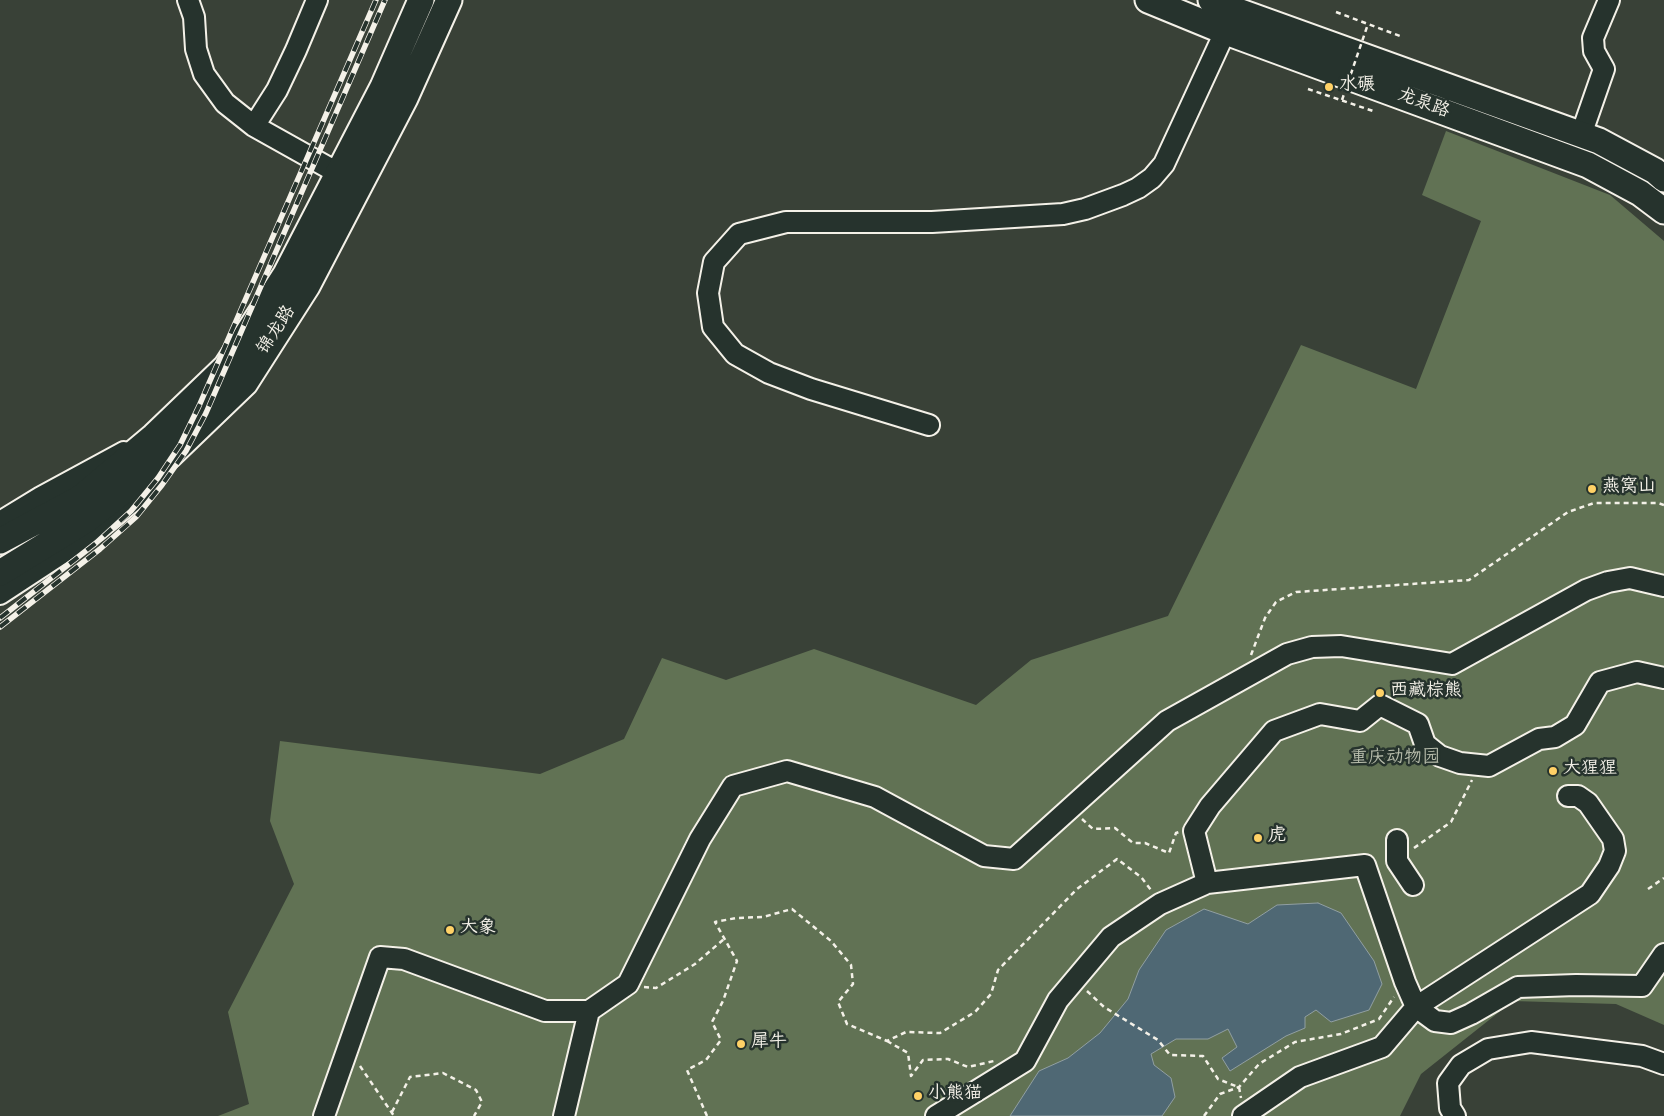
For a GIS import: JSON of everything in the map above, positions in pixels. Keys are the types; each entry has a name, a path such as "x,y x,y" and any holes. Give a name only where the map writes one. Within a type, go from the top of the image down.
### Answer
{"main road":[{"name":"锦龙路","path":"0,541 84,509 154,436 226,367 286,274 383,87 421,0"},
{"name":"锦龙路","path":"0,573 84,509 170,455 245,383 307,286 405,98 449,0"},
{"name":"龙泉路","path":"1148,0 1230,21 1599,141 1655,171 1664,179"},
{"name":"龙泉路","path":"1212,0 1230,21 1588,165 1640,193 1664,211"}],"street":[{"path":"188,0 194,17 196,48 204,74 225,103 254,126 338,173"},
{"path":"254,126 277,90 317,0"},
{"path":"1582,136 1604,69 1594,52 1593,38 1609,0"},
{"path":"929,425 811,389 769,373 735,354 712,328 708,293 714,262 738,234 786,222 932,222 1063,214 1085,209 1124,195 1152,178 1164,164 1230,21"},
{"path":"0,522 40,497 154,436"},
{"path":"0,594 96,531 140,495 170,455"},
{"path":"324,1116 380,957 404,959 545,1011 589,1011 628,984 700,839 733,786 787,771 875,797 984,856 1014,859 1167,721 1288,654 1312,647 1341,646 1452,664 1593,588 1608,582 1630,578 1664,586"},
{"path":"1207,883 1194,831 1210,806 1274,730 1320,714 1360,721 1380,705 1418,724 1425,744 1440,756 1460,763 1489,766 1540,739 1555,737 1575,725 1600,682 1637,672 1664,678"},
{"path":"1243,1116 1300,1077 1382,1047 1416,1007 1590,894 1609,866 1614,851 1613,839 1588,802 1578,796 1568,796"},
{"path":"1397,840 1397,861 1413,885"},
{"path":"936,1116 1025,1061 1058,1000 1111,937 1160,904 1207,883 1365,865 1405,982 1416,1007 1435,1021 1451,1023 1471,1014 1518,987 1576,985 1642,986 1664,954"},
{"path":"564,1116 589,1011"},
{"path":"1456,1116 1450,1108 1448,1084 1461,1065 1488,1049 1531,1042 1642,1056 1664,1064"}],"path":[{"path":"1336,12 1400,36"},
{"path":"1342,100 1368,24"},
{"path":"1308,89 1374,111"},
{"path":"1242,679 1265,618 1276,602 1296,592 1469,580 1568,512 1594,503 1658,502 1664,505"},
{"path":"1397,861 1451,822 1473,779"},
{"path":"1070,808 1093,829 1114,828 1133,843 1145,843 1169,853"},
{"path":"887,1041 906,1032 940,1033 975,1012 991,994 998,970 1077,890 1117,859 1141,876 1160,904"},
{"path":"1648,889 1664,878"},
{"path":"707,1116 687,1070 706,1060 721,1040 712,1022 723,1001 737,961 715,922 736,918 763,917 792,909 831,942 851,965 853,984 838,1002 847,1024 887,1041 908,1053 911,1076 923,1060 948,1059 968,1067 992,1060 1014,1068"},
{"path":"628,984 656,988 695,964 724,939"},
{"path":"1074,981 1104,1007 1158,1040 1170,1055 1202,1056 1218,1079 1239,1087"},
{"path":"1204,1116 1220,1094 1239,1087 1259,1064 1295,1042 1341,1034 1379,1019 1405,982"},
{"path":"348,1048 394,1116"},
{"path":"392,1112 410,1077 443,1073 476,1090 482,1102 474,1116"}],"green space":[{"name":"重庆动物园","path":"1446,131 1610,195 1664,241 1664,1025 1616,1004 1513,1001 1421,1074 1400,1116 218,1116 249,1104 228,1012 294,884 270,821 280,741 540,774 624,739 662,658 726,680 814,649 976,705 1031,660 1168,616 1301,345 1416,389 1481,221 1422,195"}],"water":[{"path":"1318,903 1341,913 1374,961 1382,984 1369,1010 1331,1022 1316,1010 1305,1017 1305,1028 1286,1036 1230,1071 1222,1058 1237,1047 1228,1029 1208,1039 1176,1039 1151,1054 1154,1065 1171,1078 1175,1097 1162,1116 1010,1116 1039,1071 1068,1058 1100,1033 1128,999 1139,970 1166,930 1204,909 1248,924 1277,905"}],"railway":[{"path":"0,618 96,543 131,511 158,478 180,445 199,406 376,0"},
{"path":"0,627 100,549 136,517 186,451 206,413 385,0"}],"place":[{"name":"水碾","path":"1329,87"},
{"name":"燕窝山","path":"1592,489"},
{"name":"西藏棕熊","path":"1380,693"},
{"name":"大猩猩","path":"1553,771"},
{"name":"虎","path":"1258,838"},
{"name":"大象","path":"450,930"},
{"name":"犀牛","path":"741,1044"},
{"name":"小熊猫","path":"918,1096"}]}
